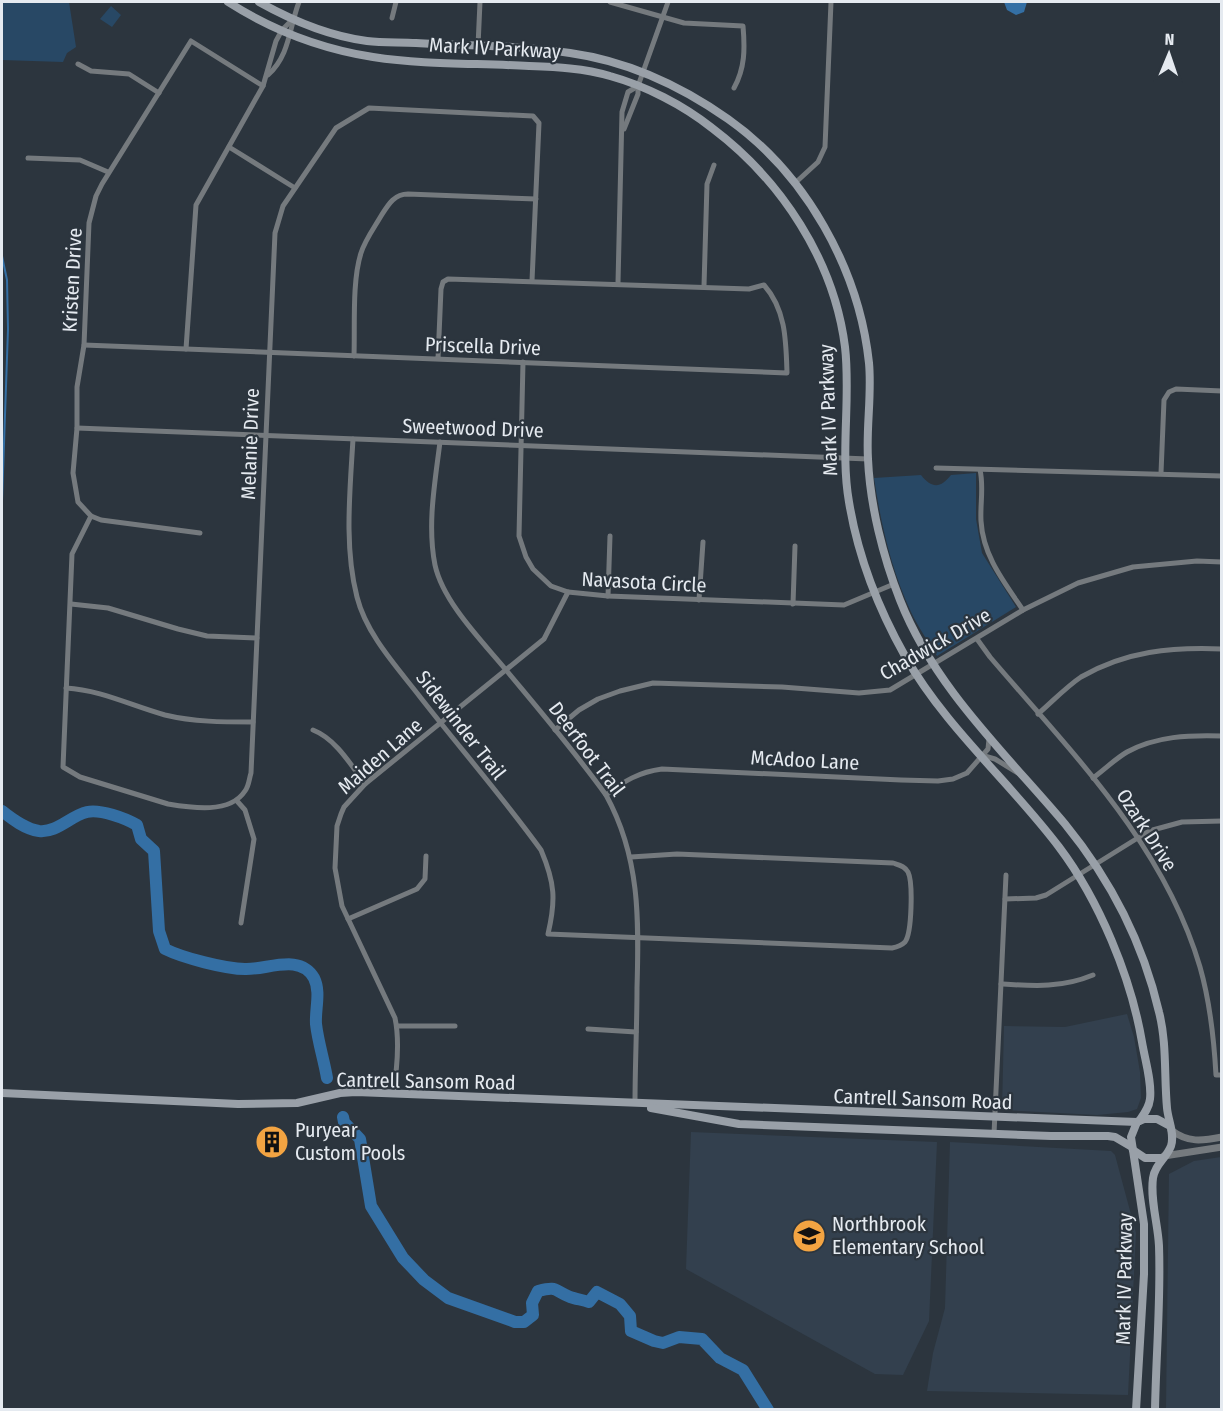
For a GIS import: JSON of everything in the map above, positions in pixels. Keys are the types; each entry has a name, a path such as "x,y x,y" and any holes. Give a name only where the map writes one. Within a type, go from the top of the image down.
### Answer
{"main road":[{"name":"Mark IV Parkway","path":"228,2 291,34 342,51 377,57 574,68 609,75 674,103 699,119 738,148 766,177 793,213 822,263 837,308 845,347 848,500 862,560 874,592 903,653 934,702 1051,837 1078,875 1112,943 1140,1029 1150,1098 1147,1110 1138,1122"},
{"name":"Mark IV Parkway","path":"260,2 292,19 328,32 367,41 568,53 617,63 643,72 687,94 729,120 757,142 794,183 819,219 843,262 858,305 869,362 868,459 874,508 894,584 907,617 934,664 989,739 1067,827 1096,866 1130,927 1150,976 1163,1033 1170,1128"},
{"name":"Cantrell Sansom Road","path":"2,1093 238,1104 297,1103 340,1093 393,1094 1138,1122"},
{"name":"Cantrell Sansom Road","path":"635,1103 710,1120 745,1125 1108,1136 1117,1138 1132,1149"},
{"path":"745,1108 745,1125"},
{"path":"902,1114 902,1131"},
{"path":"1144,1119 1157,1119 1170,1128 1172,1144 1163,1157 1145,1158 1132,1149 1132,1132 1138,1122 1144,1119"},
{"name":"Mark IV Parkway","path":"1132,1149 1144,1224 1144,1274 1136,1410"},
{"name":"Mark IV Parkway","path":"1155,1410 1159,1245 1152,1180 1163,1157"}],"street":[{"path":"186,349 196,205 268,75 282,59 291,34 292,19 299,2"},
{"path":"392,18 396,2"},
{"path":"478,46 480,2"},
{"path":"610,2 684,23 743,26 742,74 734,88"},
{"path":"622,134 638,94 638,86 668,2"},
{"path":"794,183 818,162 825,147 831,2"},
{"path":"268,75 269,63 282,30 292,19"},
{"name":"Kristen Drive","path":"91,516 78,502 73,473 77,428 77,387 84,345 89,223 96,196 108,172 191,41 263,86"},
{"path":"78,64 92,71 129,74 159,93"},
{"path":"618,283 622,112 628,92 638,86"},
{"name":"Melanie Drive","path":"237,801 247,789 250,773 275,233 283,206 336,128 369,108 529,115 537,119 539,128 536,199"},
{"path":"229,147 295,188"},
{"path":"28,158 80,160 108,172"},
{"path":"438,359 443,282 448,279 704,286 707,184 714,165"},
{"path":"354,356 356,281 360,255 372,231 394,198 401,194 536,199 532,281"},
{"name":"Priscella Drive","path":"84,345 787,373 786,332 776,298 764,285 749,289 704,286"},
{"name":"Navasota Circle","path":"523,362 519,527 522,548 533,569 551,586 568,592 608,596 844,605 894,584"},
{"path":"1161,473 1164,400 1167,394 1176,389 1221,391"},
{"name":"Sweetwood Drive","path":"77,428 868,459"},
{"name":"Sidewinder Trail","path":"353,439 351,557 357,598 372,632 541,850 552,883 554,907 548,934 639,936"},
{"name":"Deerfoot Trail","path":"440,442 433,510 435,566 444,587 466,621 606,795 616,814 631,858 639,936 635,1103"},
{"path":"936,468 1221,476"},
{"path":"980,470 983,539 988,556 1023,610"},
{"path":"200,533 114,522 91,516 72,554 63,767 80,777 168,804 222,807 237,801 245,810 254,839 241,924"},
{"path":"608,596 610,536"},
{"path":"699,600 703,542"},
{"path":"793,604 795,546"},
{"name":"Chadwick Drive","path":"555,730 579,710 598,699 646,684 782,687 869,692 890,690 1023,610 1078,583 1133,567 1197,561 1221,562"},
{"name":"Maiden Lane","path":"393,1094 397,1026 342,906 335,868 338,826 344,807 365,784 544,639 568,592"},
{"path":"71,604 108,608 207,636 257,638"},
{"name":"Ozark Drive","path":"977,639 1094,778 1138,838 1174,901 1189,934 1200,968 1209,1003 1219,1075"},
{"path":"1038,714 1080,678 1115,661 1160,649 1221,649"},
{"path":"66,688 98,693 185,719 206,722 253,722"},
{"path":"313,730 322,734 346,757 365,784"},
{"path":"1094,778 1125,753 1144,745 1176,737 1221,736"},
{"name":"McAdoo Lane","path":"606,795 625,780 640,773 662,769 938,781 953,779 966,773 988,749 989,739"},
{"path":"981,755 995,759 1022,776"},
{"path":"1005,899 1035,898 1046,895 1149,831 1182,822 1221,821"},
{"path":"631,858 677,854 892,863 902,866 909,873 910,909 907,939 899,947 639,936"},
{"path":"348,919 417,889 425,879 426,856"},
{"path":"994,1134 1006,875"},
{"path":"1001,984 1042,986 1075,983 1093,975"},
{"path":"397,1026 455,1026"},
{"path":"588,1029 636,1032"},
{"path":"1170,1128 1194,1141 1221,1137"},
{"path":"1163,1157 1221,1147"}],"shaded area":[{"path":"2,2 69,2 76,47 67,53 63,62 2,60"},
{"path":"1004,2 1027,2 1024,12 1016,15 1007,10"},
{"path":"111,6 121,15 112,27 100,19"},
{"path":"976,473 976,519 982,553 1016,607 937,656 914,618 892,563 874,478 921,475 929,483 936,485 944,482 951,475"},
{"path":"1127,1014 1134,1037 1140,1072 1141,1098 1137,1109 1097,1115 1002,1110 1004,1026 1065,1027"},
{"name":"Northbrook Elementary School","path":"691,1132 937,1142 929,1321 903,1375 875,1374 686,1269"},
{"path":"950,1142 1111,1151 1115,1155 1136,1233 1128,1395 927,1391 933,1353 945,1308"},
{"path":"1221,1157 1221,1409 1166,1409 1169,1174 1194,1161"}],"waterway":[{"path":"2,256 7,280 8,329 2,501"},
{"path":"2,811 24,826 39,831 58,827 81,814 92,811 112,815 137,825 141,839 154,851 159,931 165,949 227,967 254,969 292,964 308,970 316,983 316,1024 327,1078"},
{"path":"343,1117 344,1122 360,1139 371,1206 403,1258 424,1280 448,1298 515,1322 524,1322 533,1315 532,1303 538,1291 552,1289 589,1302 597,1292 620,1304 630,1316 631,1331 663,1343 679,1337 702,1339 720,1358 743,1370 768,1410"}],"place":[{"name":"Puryear Custom Pools","path":"272,1142"},
{"name":"Northbrook Elementary School","path":"809,1236"}]}
